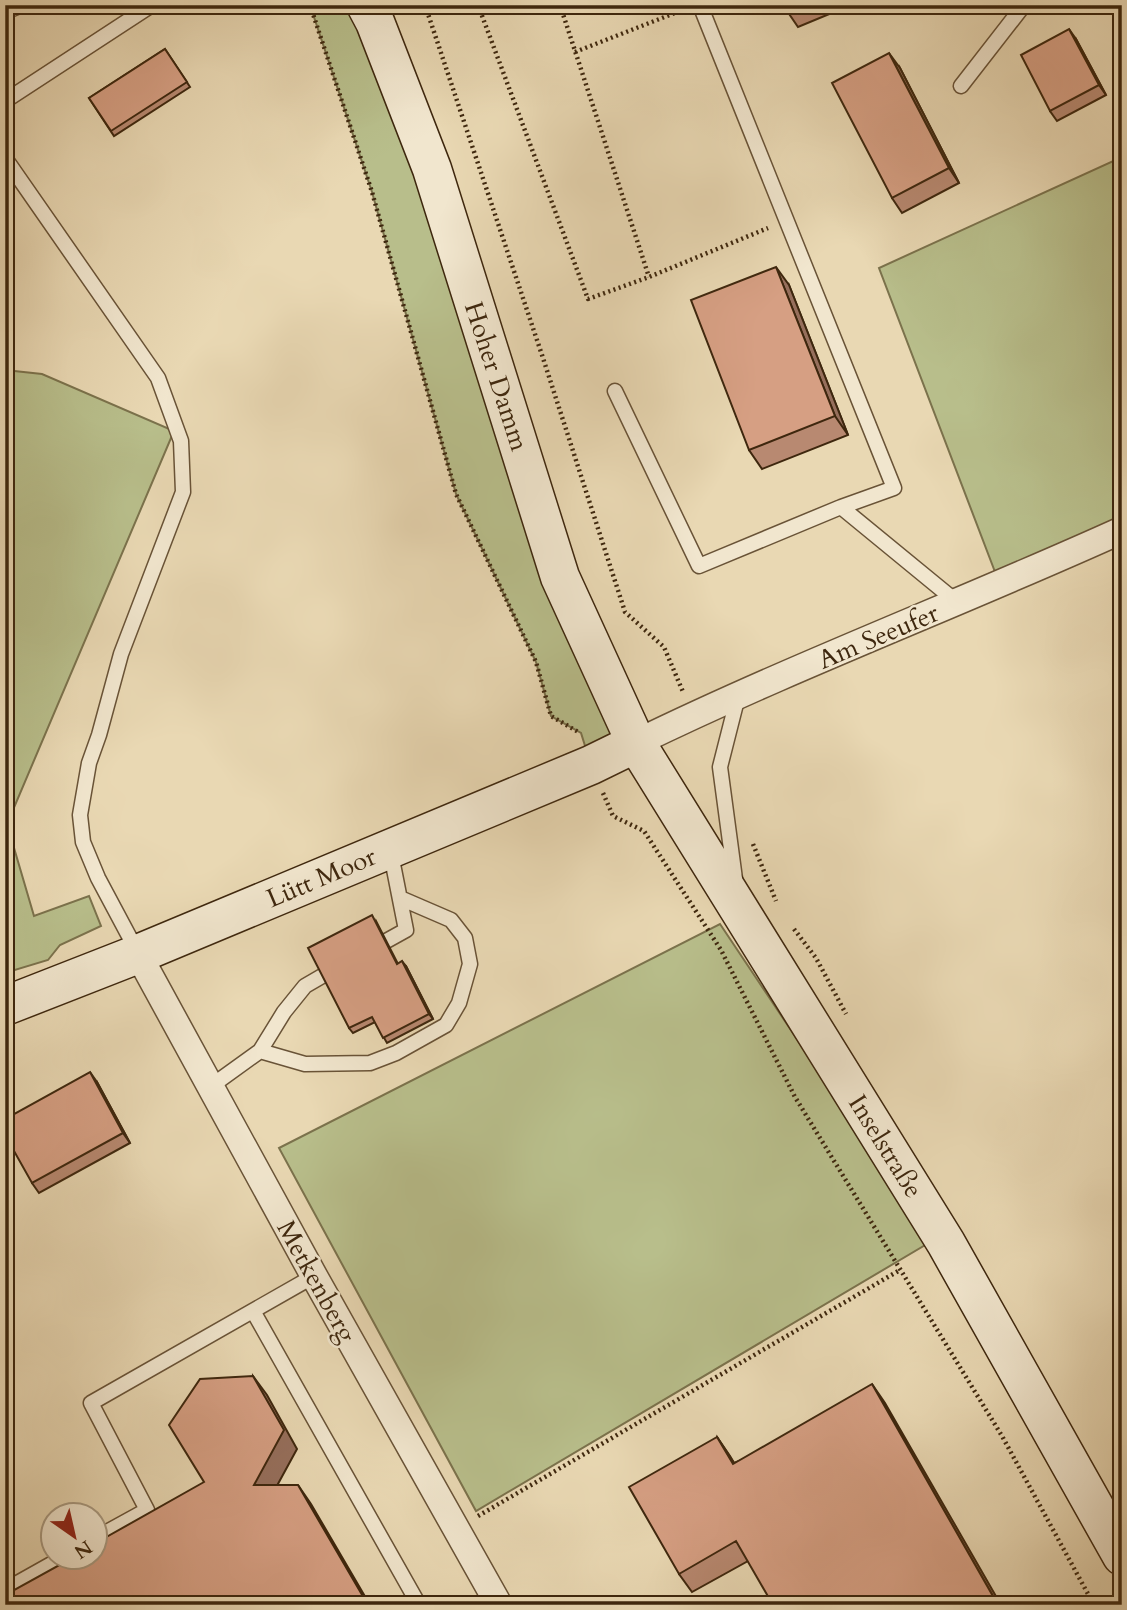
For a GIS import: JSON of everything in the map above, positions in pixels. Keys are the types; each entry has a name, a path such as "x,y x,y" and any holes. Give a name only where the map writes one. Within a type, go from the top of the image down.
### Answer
{"main road":[{"name":"Hoher Damm","path":"366,5 432,170 560,577 636,744"},
{"name":"Lütt Moor","path":"5,1006 138,954 636,744"},
{"name":"Inselstraße","path":"636,744 946,1243 1122,1556"}],"street":[{"name":"Am Seeufer","path":"636,744 692,716 1122,530"},
{"name":"Metkenberg","path":"138,954 314,1276 499,1605"}],"lane":[{"path":"5,12 22,5"},
{"path":"5,101 152,5"},
{"path":"615,391 699,566 894,488 700,5"},
{"path":"961,86 1024,5"},
{"path":"5,158 158,378 181,441 183,492 121,654 89,763 80,816 83,842 98,878 138,954"},
{"path":"841,507 958,603"},
{"path":"738,696 720,767 740,912"},
{"path":"210,1087 260,1051 304,986 406,930 390,848"},
{"path":"260,1051 305,1064 370,1063 396,1053 446,1026 459,1003 470,964 465,938 451,920 400,898"},
{"path":"108,1531 146,1510 91,1403 314,1276"},
{"path":"253,1311 419,1605"},
{"path":"5,1590 38,1571"}],"path":[{"path":"310,5 372,192 456,494 536,662 551,716 581,733 591,765 613,816 644,831 721,950 794,1097 1002,1436 1094,1605"},
{"path":"425,5 625,612 664,646 692,716"},
{"path":"478,5 588,299 788,220"},
{"path":"561,5 649,277"},
{"path":"575,52 682,10"},
{"path":"456,1529 900,1270"}],"green space":[{"path":"310,5 366,5 636,743 591,765 581,733 551,716 536,662 456,494 372,192"},
{"path":"1122,157 1122,530 1000,585 879,268"},
{"path":"5,370 42,374 174,431 7,824 34,916 89,896 101,926 60,945 48,960 5,973"},
{"path":"720,924 932,1241 476,1511 279,1148"}],"building":[{"path":"1069,29 1099,85 1050,111 1021,55"},
{"path":"165,49 187,82 111,131 89,98"},
{"path":"889,53 949,168 892,198 832,83"},
{"path":"776,267 835,416 749,450 691,300"},
{"path":"372,915 397,964 402,961 429,1014 383,1038 372,1017 349,1028 308,948"},
{"path":"90,1072 123,1133 32,1183 5,1135 5,1119"},
{"path":"253,1376 284,1430 254,1485 298,1485 368,1605 5,1605 5,1595 47,1572 108,1572 108,1536 204,1482 169,1425 200,1379"},
{"path":"872,1384 998,1605 773,1605 736,1541 679,1574 629,1487 717,1437 733,1464"}]}
